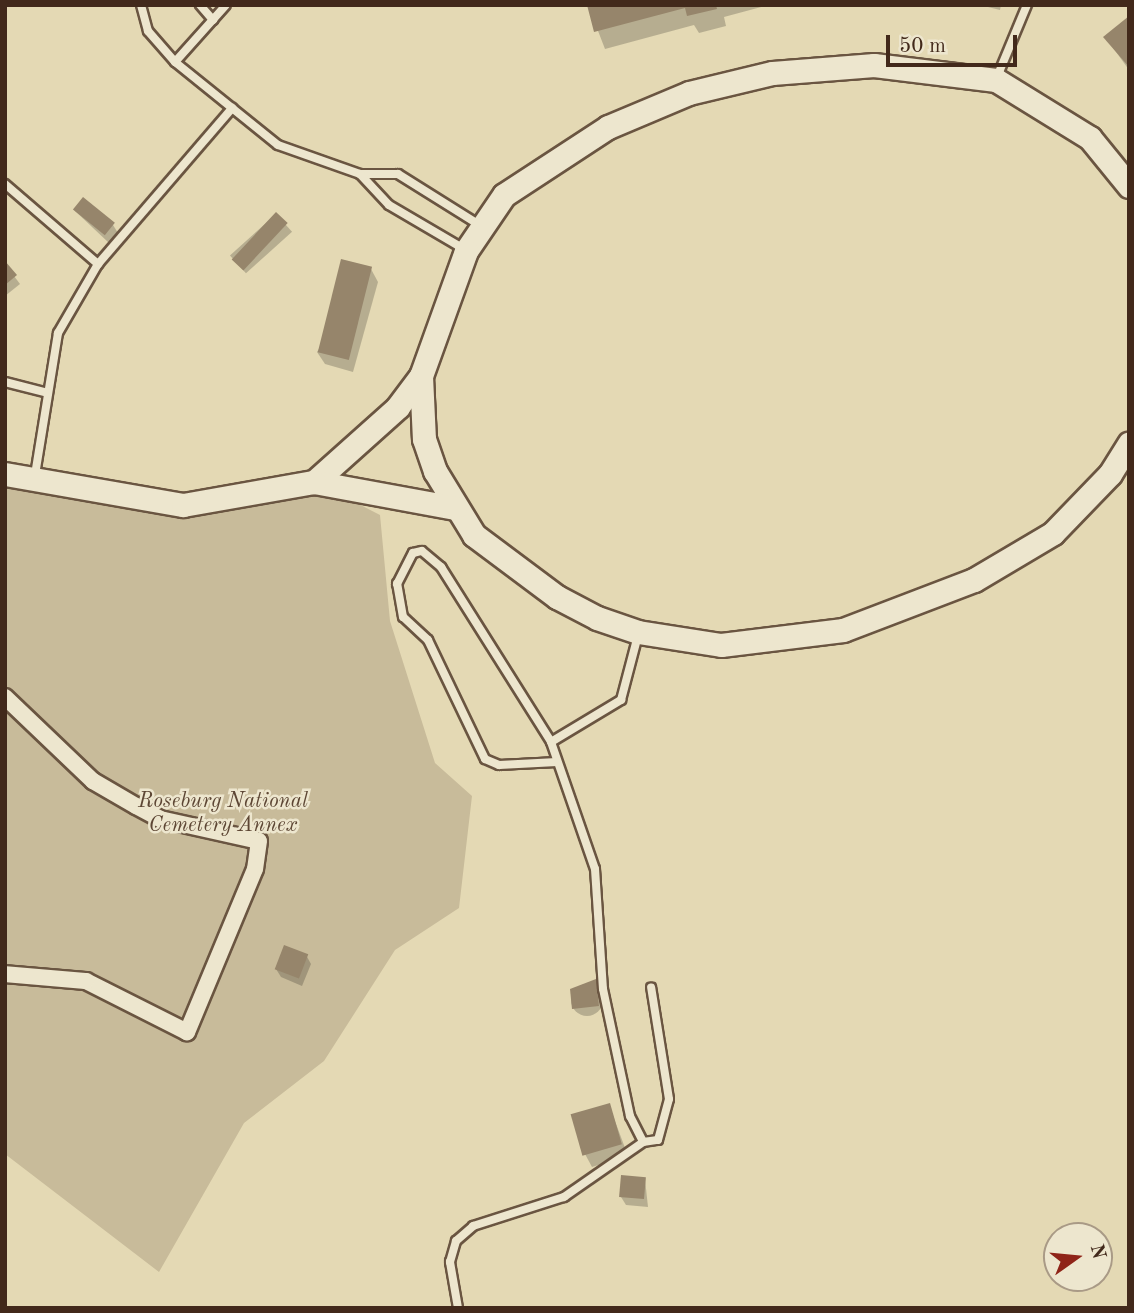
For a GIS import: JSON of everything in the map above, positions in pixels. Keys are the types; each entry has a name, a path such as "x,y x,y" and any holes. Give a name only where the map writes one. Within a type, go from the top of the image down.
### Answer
{"street":[{"path":"314,482 398,407 421,376 478,225 534,171 608,127 689,93 772,73 874,65 996,80 1090,138 1129,186"},
{"path":"421,376 425,439 455,508 474,535 509,565 557,597 638,632 760,645 843,630 915,605 1015,560 1053,533 1110,474 1129,443"},
{"path":"5,474 183,505 314,482 455,508"},
{"path":"5,697 93,780 136,806 160,819 259,841 255,869 187,1032 86,981 5,974"}],"lane":[{"path":"141,5 148,31 175,62 278,145 360,174 398,174 478,225"},
{"path":"200,5 213,20"},
{"path":"175,62 226,5"},
{"path":"996,80 1027,5"},
{"path":"34,478 58,332 98,264 232,108"},
{"path":"360,174 389,205 466,251"},
{"path":"5,184 98,264"},
{"path":"5,382 48,393"},
{"path":"557,762 499,765 485,759 428,640 403,617 397,584 406,558 422,551 441,567 551,742 595,870 603,989 629,1116 643,1142"},
{"path":"551,742 621,700 638,632"},
{"path":"458,1308 450,1262 456,1241 473,1226 564,1197 643,1142 658,1140 669,1099 651,987"}],"green space":[{"name":"Roseburg National Cemetery Annex","path":"5,474 219,502 337,493 380,515 390,621 435,763 472,796 459,908 395,950 324,1061 244,1123 159,1272 5,1154"}],"building":[{"path":"587,5 716,5 717,9 687,16 685,8 594,32"},
{"path":"1129,16 1129,67 1103,37"},
{"path":"83,197 115,223 105,235 73,209"},
{"path":"276,212 288,223 243,270 232,260"},
{"path":"341,259 372,267 349,360 318,352"},
{"path":"5,261 17,275 5,285"},
{"path":"284,945 308,954 299,979 275,969"},
{"path":"596,979 599,1006 572,1009 570,989"},
{"path":"610,1103 622,1144 582,1156 571,1114"},
{"path":"621,1175 646,1177 644,1199 619,1197"}]}
